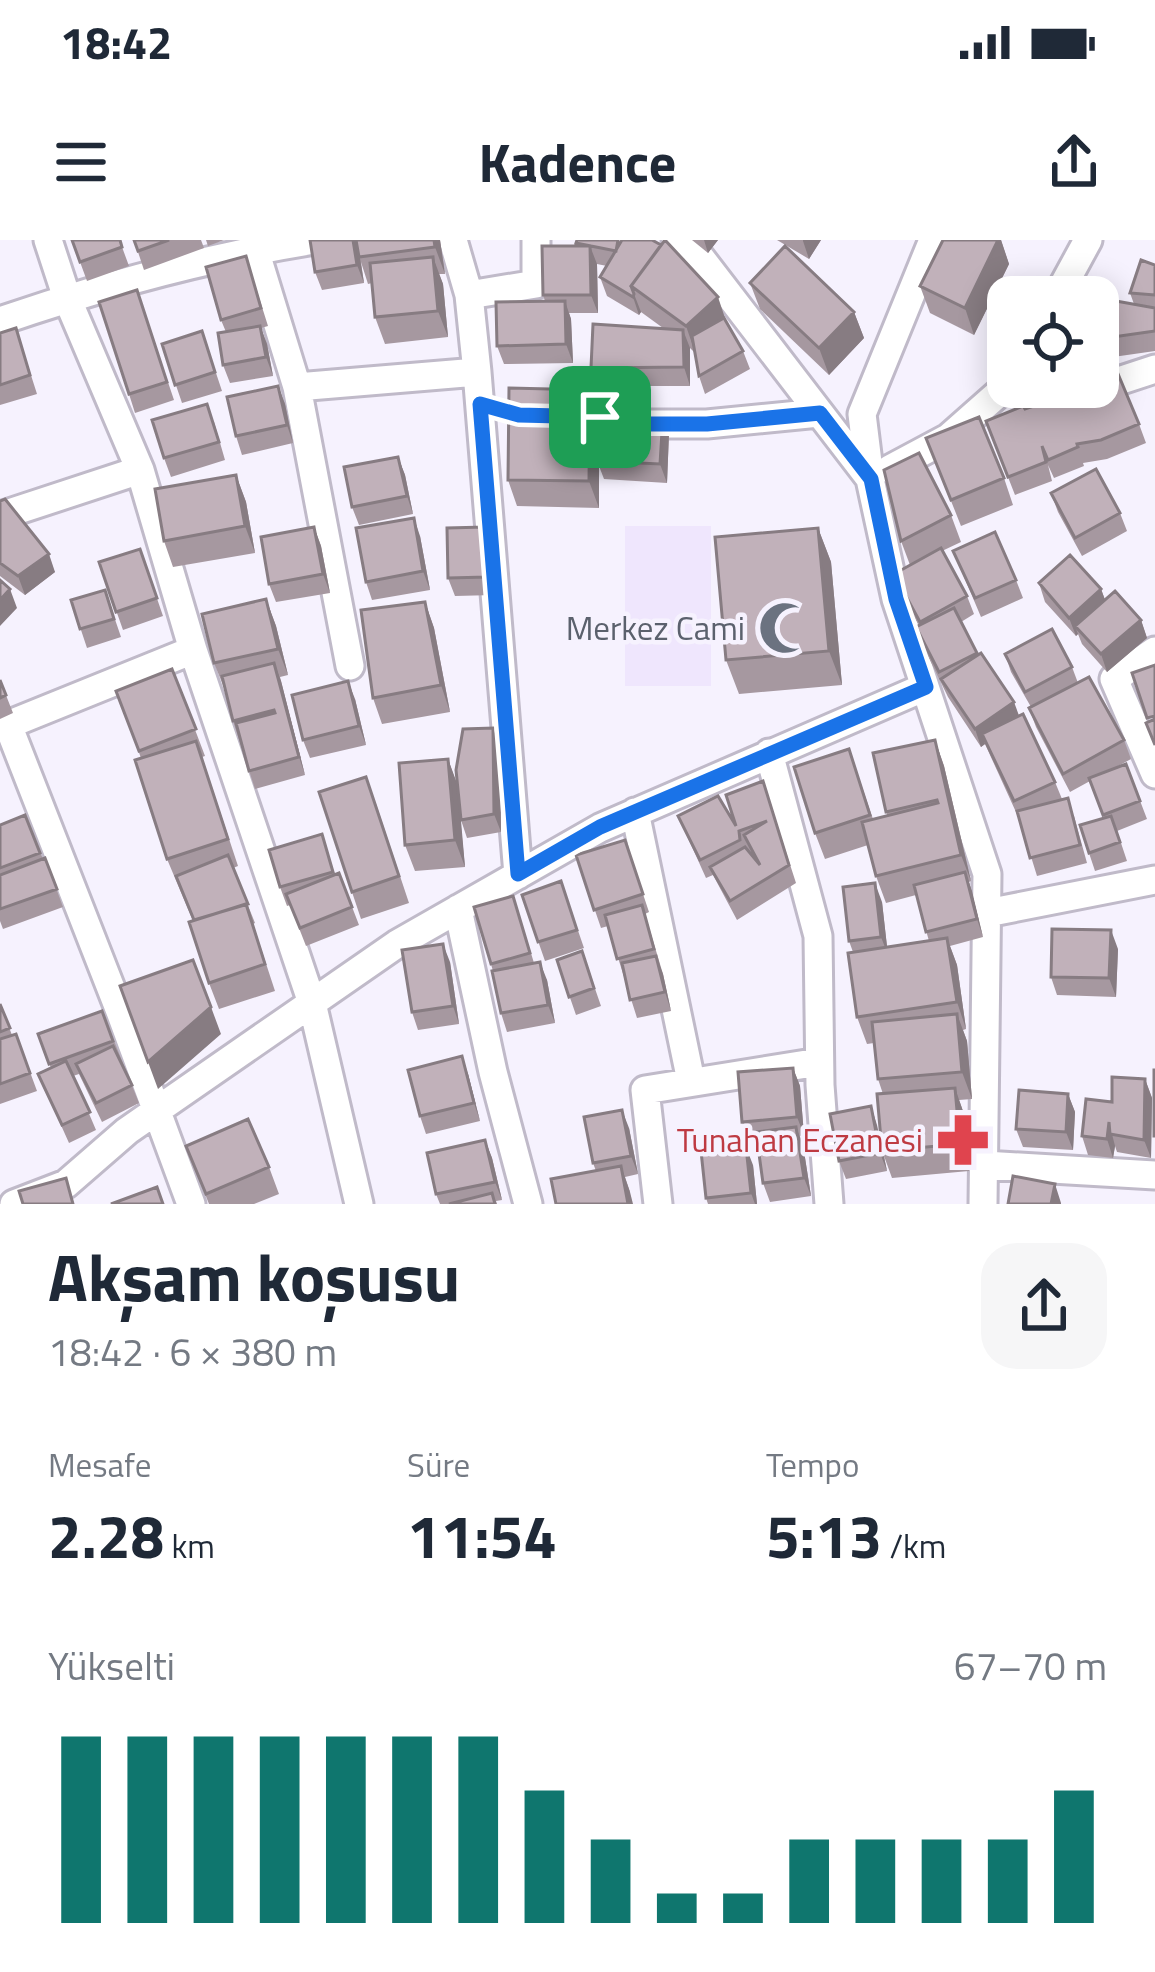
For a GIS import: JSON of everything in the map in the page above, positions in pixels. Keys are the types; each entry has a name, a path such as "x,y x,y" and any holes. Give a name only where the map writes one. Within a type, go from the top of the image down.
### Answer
{"street":[{"path":"48,240 140,470 193,650 312,1003 359,1204"},
{"path":"0,321 68,298 255,250 314,240"},
{"path":"453,240 469,295 477,372 489,407 518,874"},
{"path":"469,295 536,284 536,240"},
{"path":"676,240 693,248 871,479"},
{"path":"933,240 862,413 896,599 987,874 983,1204"},
{"path":"1068,276 1088,240"},
{"path":"255,250 297,387 350,666"},
{"path":"1119,381 1155,369"},
{"path":"297,387 477,372"},
{"path":"948,438 987,404"},
{"path":"600,417 613,424 707,424 820,413"},
{"path":"871,479 948,438 1010,417"},
{"path":"0,516 140,470"},
{"path":"191,1204 4,726 193,650"},
{"path":"1155,651 1114,679 1155,774"},
{"path":"14,1204 67,1184 127,1131 397,944 600,827 926,687"},
{"path":"769,754 818,936 819,1062 829,1204"},
{"path":"635,812 691,1082"},
{"path":"987,913 1155,880"},
{"path":"458,909 493,1072 529,1204"},
{"path":"658,1204 645,1090 819,1062"},
{"path":"984,1165 1155,1175"}],"shaded area":[{"path":"625,526 711,526 711,686 625,686"}],"building":[{"path":"72,240 120,240 122,247 80,262"},
{"path":"134,240 169,240 138,251"},
{"path":"310,240 353,240 357,265 315,272"},
{"path":"356,240 434,240 435,247 359,257"},
{"path":"577,240 618,240 616,251"},
{"path":"622,240 652,240 661,245 631,286 633,297 600,277"},
{"path":"665,240 718,297 686,326 631,286"},
{"path":"943,240 998,240 965,308 920,286"},
{"path":"542,246 590,246 591,295 543,295"},
{"path":"785,246 854,312 819,348 750,283"},
{"path":"246,256 261,308 221,320 206,267"},
{"path":"433,257 438,311 375,317 370,263"},
{"path":"1141,260 1155,265 1155,295 1130,293"},
{"path":"137,290 167,382 129,394 99,302"},
{"path":"565,301 566,344 497,346 496,302"},
{"path":"1119,302 1155,308 1155,331 1119,336"},
{"path":"724,318 743,351 699,376 692,336"},
{"path":"593,324 683,330 684,367 591,368"},
{"path":"260,326 266,357 223,365 218,333"},
{"path":"16,328 30,375 0,385 0,333"},
{"path":"202,331 215,372 175,385 162,344"},
{"path":"1119,376 1139,424 1077,444 1048,460 1042,446 1046,462 1008,477 986,421 1025,409 1119,408"},
{"path":"278,386 287,425 236,436 227,397"},
{"path":"509,388 590,390 589,481 508,480"},
{"path":"207,404 219,442 164,458 152,420"},
{"path":"600,411 663,415 660,464 597,461"},
{"path":"979,417 1004,478 951,500 926,438"},
{"path":"919,453 951,515 901,541 884,470"},
{"path":"398,457 407,496 352,507 344,467"},
{"path":"1096,469 1120,513 1075,538 1051,493"},
{"path":"236,475 245,526 164,541 155,489"},
{"path":"5,499 49,554 18,576 0,563 0,501"},
{"path":"414,518 423,571 366,582 356,528"},
{"path":"314,527 323,574 269,584 261,537"},
{"path":"485,527 487,577 448,578 447,528"},
{"name":"Merkez Cami","path":"818,528 829,651 726,660 715,537"},
{"path":"995,532 1016,580 975,598 953,551"},
{"path":"941,548 967,596 920,622 894,574"},
{"path":"140,549 157,598 116,612 99,562"},
{"path":"1070,555 1101,589 1069,618 1039,583"},
{"path":"0,580 10,589 0,600"},
{"path":"105,590 114,619 80,629 71,600"},
{"path":"1115,591 1141,620 1101,654 1075,626"},
{"path":"266,599 278,649 214,663 202,614"},
{"path":"425,602 441,685 373,698 361,610"},
{"path":"954,608 977,653 939,672 916,627"},
{"path":"1052,629 1072,667 1025,692 1005,654"},
{"path":"981,653 1014,702 975,729 941,679"},
{"path":"274,663 299,757 249,771 236,723 275,713 233,721 222,676"},
{"path":"1155,665 1155,716 1147,718 1132,673"},
{"path":"172,669 196,729 139,751 116,691"},
{"path":"1089,677 1124,740 1063,774 1029,708"},
{"path":"348,681 359,726 303,740 292,695"},
{"path":"1023,714 1055,782 1014,801 982,734"},
{"path":"1155,719 1155,745 1146,723"},
{"path":"493,728 494,814 461,820 456,770 463,729"},
{"path":"935,740 961,855 876,876 862,822 938,803 886,812 873,753"},
{"path":"196,741 228,839 167,859 135,760"},
{"path":"849,749 870,815 815,833 794,767"},
{"path":"448,759 455,840 405,845 399,763"},
{"path":"1126,764 1140,801 1103,815 1089,778"},
{"path":"366,777 399,876 352,892 319,792"},
{"path":"763,781 789,865 730,901 710,867 745,847 760,865 744,835 767,821 739,831 740,840 700,860 678,816 718,796 736,826 726,795"},
{"path":"1068,798 1080,845 1030,858 1017,811"},
{"path":"25,815 40,853 0,868 0,825"},
{"path":"1111,816 1120,842 1089,853 1080,825"},
{"path":"322,834 333,872 280,887 269,850"},
{"path":"625,840 643,894 594,910 576,855"},
{"path":"228,855 248,904 194,920 176,876"},
{"path":"45,858 57,889 0,909 0,875"},
{"path":"965,872 977,919 926,932 914,885"},
{"path":"339,873 352,907 300,928 286,894"},
{"path":"561,881 577,930 538,942 522,895"},
{"path":"875,883 881,937 849,941 843,887"},
{"path":"513,896 530,953 491,964 474,907"},
{"path":"246,904 265,964 209,983 189,922"},
{"path":"642,905 654,949 617,959 605,915"},
{"path":"1052,929 1111,930 1109,978 1051,977"},
{"path":"947,938 957,1002 857,1017 848,953"},
{"path":"443,944 453,1006 412,1012 402,950"},
{"path":"582,951 594,988 569,997 557,960"},
{"path":"656,956 665,992 630,1000 622,963"},
{"path":"193,960 211,1007 148,1062 120,986"},
{"path":"540,962 548,1005 501,1013 492,971"},
{"path":"0,1004 10,1028 0,1032"},
{"path":"102,1011 113,1041 49,1064 38,1034"},
{"path":"957,1014 962,1072 878,1079 872,1022"},
{"path":"16,1034 30,1073 0,1084 0,1039"},
{"path":"113,1046 132,1085 96,1103 76,1064"},
{"path":"462,1056 474,1103 420,1116 408,1070"},
{"path":"66,1061 90,1112 62,1125 38,1074"},
{"path":"793,1068 797,1117 742,1122 738,1072"},
{"path":"1112,1077 1145,1079 1144,1140 1110,1134 1109,1122 1107,1139 1082,1136 1086,1099 1112,1102"},
{"path":"955,1088 960,1144 882,1151 877,1094"},
{"path":"1019,1090 1068,1094 1066,1132 1016,1129"},
{"path":"871,1106 880,1153 839,1161 830,1114"},
{"path":"622,1110 631,1156 593,1163 584,1117"},
{"path":"248,1119 269,1167 206,1194 186,1146"},
{"path":"796,1127 804,1178 763,1183 756,1132"},
{"path":"485,1140 495,1182 436,1194 427,1153"},
{"path":"746,1147 751,1193 706,1198 701,1151"},
{"path":"621,1166 628,1204 556,1204 551,1179"},
{"path":"1013,1176 1055,1184 1051,1204 1008,1204"},
{"path":"66,1178 73,1204 23,1204 19,1191"},
{"path":"157,1187 163,1204 111,1204"},
{"path":"492,1193 495,1204 449,1204"}],"place":[{"name":"Merkez Cami","path":"785,628"},
{"name":"Tunahan Eczanesi","path":"963,1140"}],"route":[{"path":"480,404 519,415 600,417 613,424 707,424 820,413 871,479 896,599 926,687 600,827 518,874 480,404"}]}
